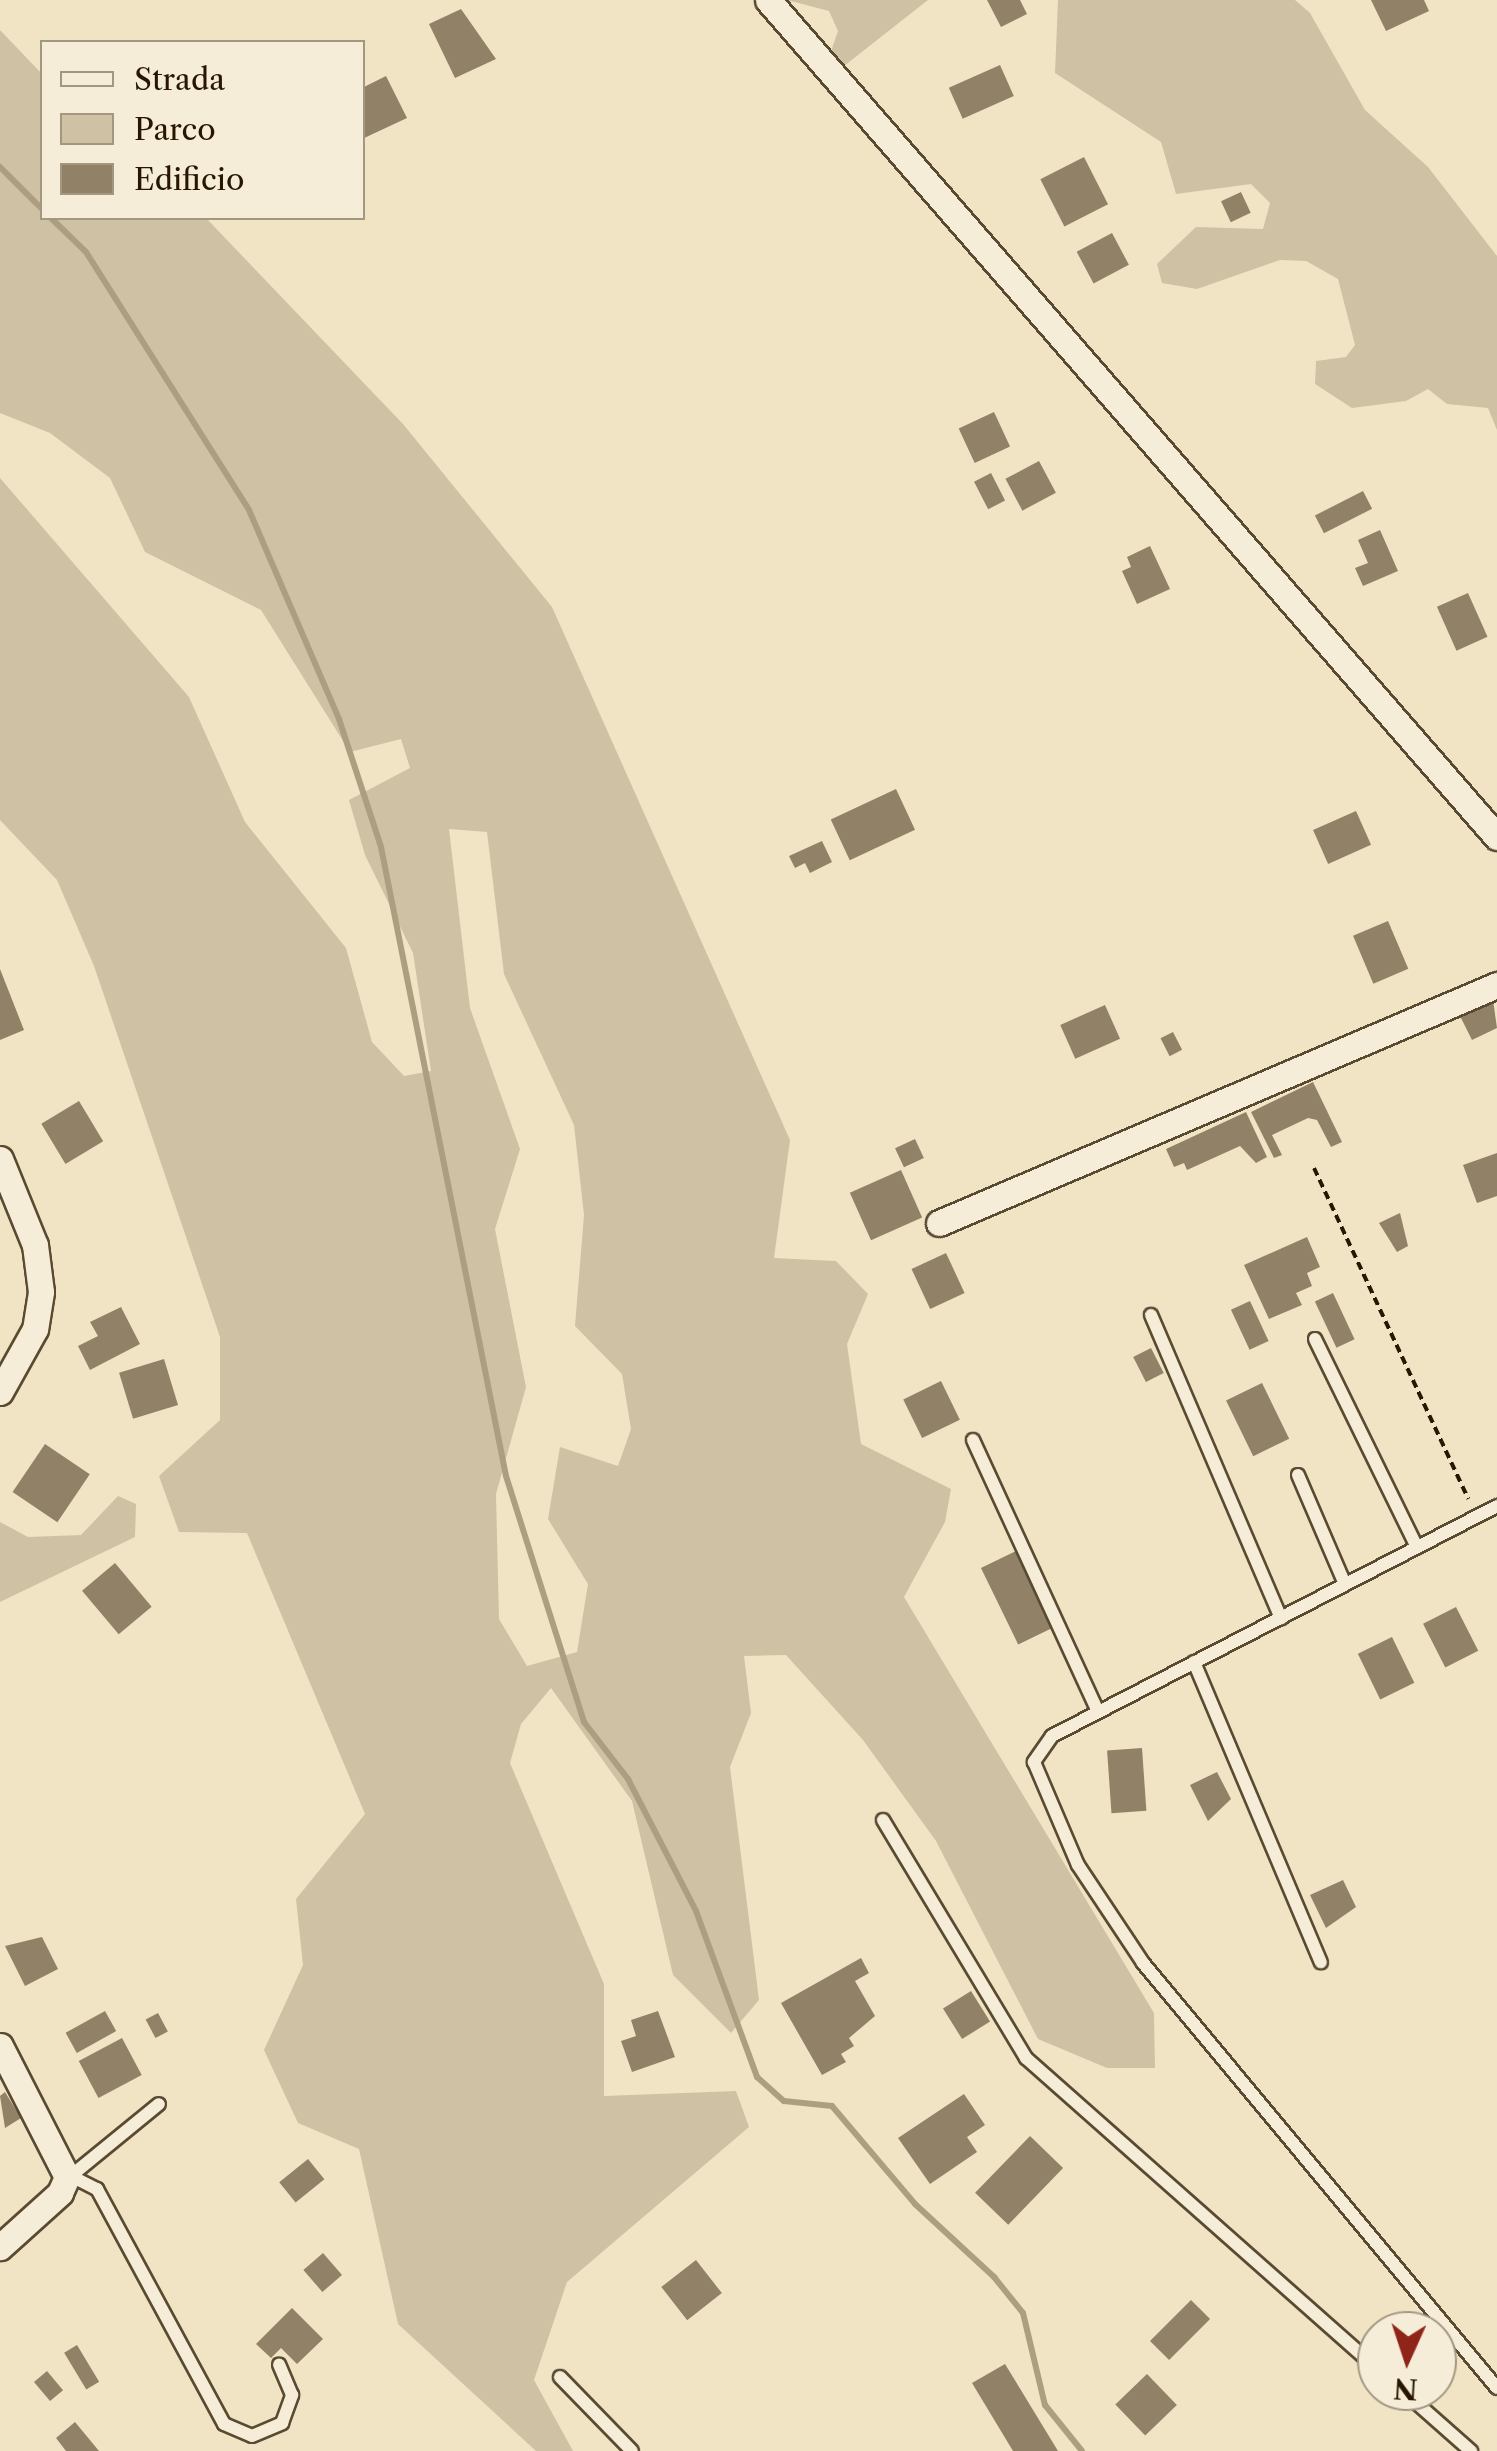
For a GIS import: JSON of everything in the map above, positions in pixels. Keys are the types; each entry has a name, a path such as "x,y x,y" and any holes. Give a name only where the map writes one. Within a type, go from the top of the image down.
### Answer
{"street":[{"path":"768,0 1497,837"},
{"path":"938,1223 1497,985"},
{"path":"0,1158 40,1274 35,1329 0,1392"},
{"path":"0,2046 70,2174 60,2193 0,2246"}],"lane":[{"path":"1151,1315 1281,1618"},
{"path":"1315,1339 1416,1548"},
{"path":"972,1440 1098,1712"},
{"path":"1298,1475 1345,1584"},
{"path":"1497,1506 1052,1736 1034,1756 1078,1865 1199,2034 1497,2388"},
{"path":"1194,1662 1321,1962"},
{"path":"883,1820 1026,2058 1357,2350"},
{"path":"158,2104 70,2174 96,2189 224,2424 252,2436 282,2423 292,2395 279,2366"},
{"path":"560,2378 632,2451"},
{"path":"1426,2411 1471,2451"}],"path":[{"path":"1314,1168 1476,1516"}],"green space":[{"path":"787,0 928,0 844,66 830,54 838,31 829,11"},
{"path":"1058,0 1295,0 1310,13 1365,110 1428,167 1497,256 1497,430 1488,408 1447,404 1428,389 1406,401 1352,408 1315,384 1316,361 1346,357 1355,345 1338,279 1306,261 1280,260 1197,289 1162,283 1157,264 1196,227 1263,229 1270,203 1251,184 1176,194 1161,142 1055,73"},
{"path":"0,30 40,72 40,220 208,220 403,424 552,607 790,1140 774,1258 836,1261 868,1294 847,1344 861,1444 951,1489 945,1522 904,1597 1154,2013 1155,2068 1107,2068 1038,2039 936,1841 863,1740 786,1655 744,1656 751,1713 730,1767 759,2000 731,2033 673,1975 632,1801 551,1688 521,1724 510,1763 604,1984 604,2096 736,2091 749,2127 567,2282 534,2380 573,2451 536,2451 398,2324 359,2149 298,2123 264,2050 303,1965 296,1899 365,1814 247,1533 179,1532 159,1476 220,1420 220,1337 94,966 57,880 0,820 0,478 189,697 245,822 346,948 372,1042 404,1076 431,1071 413,953 365,855 349,800 410,768 401,739 350,752 261,610 145,552 110,478 50,433 0,413","holes":["449,829 487,832 504,974 574,1125 584,1215 575,1326 622,1374 631,1429 618,1466 560,1447 548,1519 588,1584 577,1652 527,1666 499,1619 496,1494 526,1387 495,1229 520,1149 470,1008"]},
{"path":"118,1496 136,1504 135,1537 0,1602 0,1522 28,1537 81,1535"}],"building":[{"path":"987,0 1020,0 1027,14 1001,27"},
{"path":"1371,0 1424,0 1429,11 1386,31"},
{"path":"461,9 496,59 455,78 429,24"},
{"path":"1000,65 1014,96 963,119 949,88"},
{"path":"386,76 407,118 365,138 365,86"},
{"path":"1084,157 1108,204 1064,226 1040,179"},
{"path":"1241,192 1251,213 1231,222 1221,201"},
{"path":"1112,233 1129,265 1094,284 1077,252"},
{"path":"994,412 1010,446 975,463 959,428"},
{"path":"1039,461 1056,493 1022,511 1005,479"},
{"path":"991,473 1005,501 988,509 974,482"},
{"path":"1363,491 1372,509 1324,533 1315,516"},
{"path":"1380,530 1398,571 1363,586 1355,568 1368,563 1358,540"},
{"path":"1150,546 1170,589 1137,604 1122,571 1131,567 1127,557"},
{"path":"1468,593 1488,637 1456,651 1437,607"},
{"path":"896,789 915,830 850,860 831,819"},
{"path":"1356,811 1371,845 1328,864 1313,830"},
{"path":"822,841 832,862 810,873 805,863 795,868 789,856"},
{"path":"1388,921 1408,969 1373,984 1353,936"},
{"path":"0,969 24,1030 0,1040"},
{"path":"1493,1000 1497,1028 1472,1040 1460,1016"},
{"path":"1105,1005 1120,1039 1075,1059 1060,1025"},
{"path":"1173,1032 1182,1050 1170,1056 1161,1038"},
{"path":"1313,1082 1342,1142 1331,1147 1317,1120 1308,1118 1272,1135 1282,1155 1274,1158 1251,1112"},
{"path":"79,1101 103,1141 65,1164 41,1124"},
{"path":"1246,1112 1267,1157 1256,1163 1240,1146 1187,1170 1184,1163 1174,1167 1166,1149"},
{"path":"915,1139 924,1158 904,1167 895,1148"},
{"path":"1497,1153 1497,1196 1477,1203 1463,1165"},
{"path":"901,1170 922,1218 871,1240 850,1193"},
{"path":"1400,1213 1408,1246 1397,1252 1379,1223"},
{"path":"1307,1237 1320,1267 1307,1273 1312,1286 1296,1293 1302,1305 1269,1319 1244,1265"},
{"path":"946,1253 965,1293 930,1309 912,1269"},
{"path":"1333,1293 1355,1339 1336,1348 1315,1301"},
{"path":"1250,1301 1269,1341 1250,1350 1231,1310"},
{"path":"121,1307 140,1344 90,1370 78,1346 98,1336 90,1322"},
{"path":"1151,1348 1164,1373 1146,1382 1133,1357"},
{"path":"164,1359 178,1405 133,1419 119,1373"},
{"path":"941,1381 960,1420 922,1438 903,1399"},
{"path":"1262,1383 1289,1439 1253,1456 1226,1401"},
{"path":"45,1444 90,1474 57,1522 13,1492"},
{"path":"1016,1551 1053,1627 1018,1644 981,1568"},
{"path":"115,1563 152,1607 119,1634 82,1591"},
{"path":"1456,1607 1478,1651 1445,1667 1423,1624"},
{"path":"1392,1637 1414,1683 1380,1699 1358,1654"},
{"path":"1142,1748 1146,1811 1111,1813 1107,1750"},
{"path":"1217,1772 1231,1799 1208,1821 1190,1785"},
{"path":"1343,1880 1356,1907 1326,1928 1310,1895"},
{"path":"42,1937 58,1969 25,1986 5,1946"},
{"path":"861,1958 869,1973 855,1981 875,2016 849,2038 854,2046 841,2054 846,2062 822,2075 781,2003"},
{"path":"971,1991 990,2022 962,2039 943,2008"},
{"path":"105,2011 116,2031 77,2053 66,2033"},
{"path":"658,2011 675,2057 632,2072 621,2041 636,2036 631,2020"},
{"path":"158,2013 168,2032 155,2038 146,2020"},
{"path":"122,2038 142,2075 98,2098 79,2061"},
{"path":"5,2092 21,2118 5,2128 0,2096"},
{"path":"964,2094 985,2125 967,2137 977,2152 930,2184 898,2138"},
{"path":"1030,2136 1063,2168 1008,2225 975,2193"},
{"path":"308,2159 324,2179 296,2202 279,2182"},
{"path":"323,2253 342,2275 322,2292 303,2270"},
{"path":"696,2260 722,2293 687,2320 661,2287"},
{"path":"1191,2300 1210,2319 1169,2360 1150,2341"},
{"path":"292,2308 323,2339 297,2364 281,2348 271,2358 256,2344"},
{"path":"77,2345 99,2382 86,2390 64,2353"},
{"path":"1005,2364 1058,2451 1013,2451 972,2383"},
{"path":"47,2371 63,2390 50,2401 34,2382"},
{"path":"1147,2374 1177,2405 1145,2435 1115,2405"},
{"path":"75,2422 99,2451 66,2451 56,2438"}],"waterway":[{"path":"0,167 40,207"},
{"path":"53,220 86,252 249,510 339,719 381,847 506,1476 584,1722 628,1779 696,1911 757,2077 784,2101 832,2106 915,2204 994,2277 1023,2313 1045,2405 1082,2451"}]}
